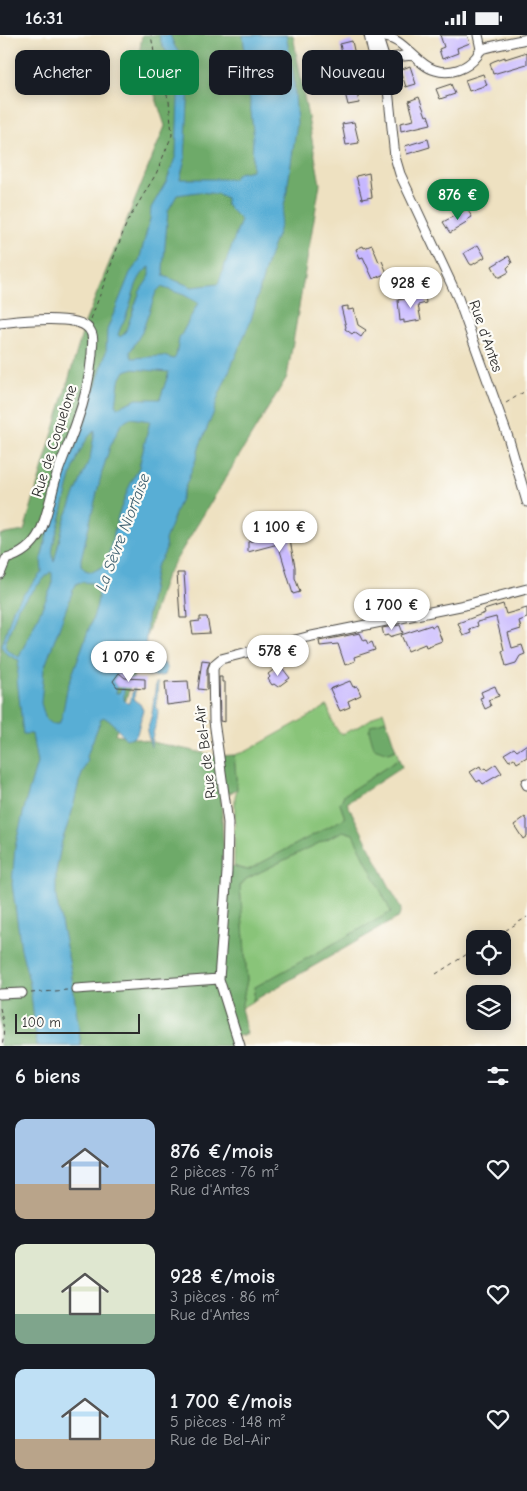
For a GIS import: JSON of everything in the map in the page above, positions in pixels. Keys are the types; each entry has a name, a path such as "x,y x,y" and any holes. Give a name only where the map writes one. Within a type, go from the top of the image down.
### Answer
{"street":[{"name":"Rue d'Antes","path":"368,35 371,50"},
{"path":"478,35 482,49"},
{"path":"372,50 378,37 387,36 407,47 414,56 432,69 444,72 453,71 470,63 482,49 526,39"},
{"name":"Rue d'Antes","path":"378,37 382,50"},
{"path":"403,55 414,56"},
{"name":"Rue d'Antes","path":"388,97 395,157 400,174 458,298 508,440 527,502"},
{"path":"0,323 60,320 80,323 88,327"},
{"name":"Rue de Coquelone","path":"0,574 6,559 21,554 28,548 40,531 63,457 82,407 90,368 93,335 88,327"},
{"name":"Rue de Bel-Air","path":"219,979 227,873 228,823 213,714 213,669 218,661 308,637 464,605 527,589"},
{"path":"76,989 219,979 240,1046"},
{"path":"0,994 22,993"}],"path":[{"path":"88,327 127,222 156,174 172,135 169,101 156,64 152,35"},
{"path":"496,407 527,390"},
{"path":"506,930 527,917"},
{"path":"436,974 466,955"},
{"path":"22,993 76,989"},
{"path":"0,1008 4,1025 2,1046"}],"green space":[{"path":"142,35 293,35 302,85 302,95 304,95 320,184 287,377 165,578 115,734 217,756 234,755 237,789 230,793 221,793 224,865 248,870 345,818 340,804 344,795 399,759 402,767 347,803 401,909 399,917 253,1001 255,987 391,912 353,834 343,831 246,879 240,886 247,980 241,1008 247,1034 234,1037 237,1046 0,1046 0,535 24,531 86,320 165,126 155,95 199,95 199,50 140,49"},
{"path":"327,706 334,725 342,734 360,726 383,711 386,720 372,725 388,753 396,750 399,759 344,795 340,804 345,818 248,870 234,866 235,797 237,789 234,755 247,751"},
{"path":"386,720 396,750 388,753 374,748 369,730 371,725"},
{"path":"343,831 353,834 392,912 255,987 253,1001 241,1008 247,980 240,886 246,879"}],"water":[{"path":"159,35 170,35 177,50 165,50"},
{"path":"243,35 286,35 289,50 245,50"},
{"name":"La Sèvre Niortaise","path":"292,68 297,123 279,230 268,260 251,320 218,397 165,540 166,549 156,567 147,619 145,653 138,674 125,674 123,670 124,655 120,654 116,665 117,669 121,670 116,672 118,674 113,681 117,687 116,693 119,693 124,688 124,700 128,704 133,689 135,689 134,700 140,704 143,710 137,734 126,739 110,721 103,717 101,719 88,753 88,760 79,782 72,812 62,841 56,872 56,897 71,971 81,1046 37,1046 30,985 21,949 12,884 15,847 37,763 32,734 23,734 17,679 19,660 6,652 2,645 14,606 42,572 41,559 58,489 64,468 73,452 85,422 106,352 107,330 130,273 139,261 151,208 167,180 176,155 178,95 188,95 185,159 180,179 233,179 238,173 252,170 253,131 249,95 292,95","holes":["198,192 219,194 226,198 226,205 241,220 218,284 192,287 164,276 168,211 177,195","150,267 150,276 140,291 125,333 120,337 118,335 137,283","161,287 184,295 198,303 179,339 174,359 163,356 132,358 130,352 142,332 156,292","131,369 169,372 160,399 137,399 118,407 116,406 119,382 125,371","131,418 150,421 139,467 118,516 108,558 102,567 92,572 85,570 81,565 81,559 102,472 110,447 121,424","95,430 90,458 64,521 54,562 54,541 71,476 87,439","50,572 52,573 52,586 19,657 7,650 5,645 18,607","77,583 92,583 96,586 98,598 96,609 67,689 62,717 59,724 52,724 46,720 41,703 44,669"]},
{"path":"155,660 165,664 167,669 165,675 155,677 142,674 144,666"},
{"path":"156,683 158,683 156,708 158,715 151,747 147,731 152,714"}],"building":[{"path":"440,35 467,35 470,43 457,48 458,53 442,59 439,49 444,47"},
{"path":"352,41 354,50 341,50 340,44"},
{"path":"527,52 527,64 493,74 490,63"},
{"path":"410,66 416,84 406,87 403,78 403,69"},
{"path":"483,74 487,85 469,91 465,80"},
{"path":"451,84 455,94 440,99 436,89"},
{"path":"346,95 358,95 359,103 348,105"},
{"path":"419,97 431,124 401,131 400,123 414,120 409,101"},
{"path":"354,122 359,143 346,145 342,124"},
{"path":"428,139 430,147 407,154 405,146"},
{"path":"369,173 372,197 362,199 356,176"},
{"path":"467,209 472,217 467,220 468,222 450,233 443,222"},
{"path":"372,245 379,262 382,261 387,273 373,279 363,257 360,258 356,249"},
{"path":"478,245 485,257 472,265 464,253"},
{"path":"509,256 512,263 507,268 509,272 498,277 492,266"},
{"path":"425,295 426,303 418,305 421,320 404,323 404,320 400,321 398,300"},
{"path":"348,306 348,310 354,309 358,325 366,330 361,337 345,329 341,307"},
{"path":"289,530 292,540 290,540 295,578 300,592 293,594 278,544 248,552 248,542"},
{"path":"177,573 184,573 187,618 180,618"},
{"path":"503,604 506,614 527,608 527,618 519,621 521,629 508,633 512,648 522,645 525,654 520,656 516,663 506,666 496,617 477,622 478,626 469,629 471,633 463,636 458,623 485,613 484,610"},
{"path":"200,617 207,617 210,633 193,634 191,622 200,621"},
{"path":"400,625 403,633 389,637 389,635 384,636 382,628"},
{"path":"431,625 432,627 436,625 442,641 426,647 425,644 408,651 401,635"},
{"path":"360,633 368,644 372,642 375,650 354,657 355,661 345,665 338,644 320,646 319,641"},
{"path":"202,660 210,661 207,669 207,690 198,689"},
{"path":"280,665 290,678 278,687 274,684 272,685 268,679 270,677 268,674"},
{"path":"119,673 125,678 145,679 145,689 117,687 113,681"},
{"path":"219,677 222,677 222,682 225,682 225,722 220,721"},
{"path":"188,681 190,702 167,705 165,682"},
{"path":"350,681 353,687 357,686 361,695 348,701 350,707 340,711 330,689"},
{"path":"495,686 499,696 488,700 491,706 485,709 480,698 483,697 481,692"},
{"path":"527,744 527,757 517,763 514,758 509,761 504,754 514,748 517,751"},
{"path":"496,764 502,773 483,784 480,780 477,782 470,772 480,766 482,770 485,768 487,770"},
{"path":"525,817 527,820 527,836 523,839 514,825"}]}
